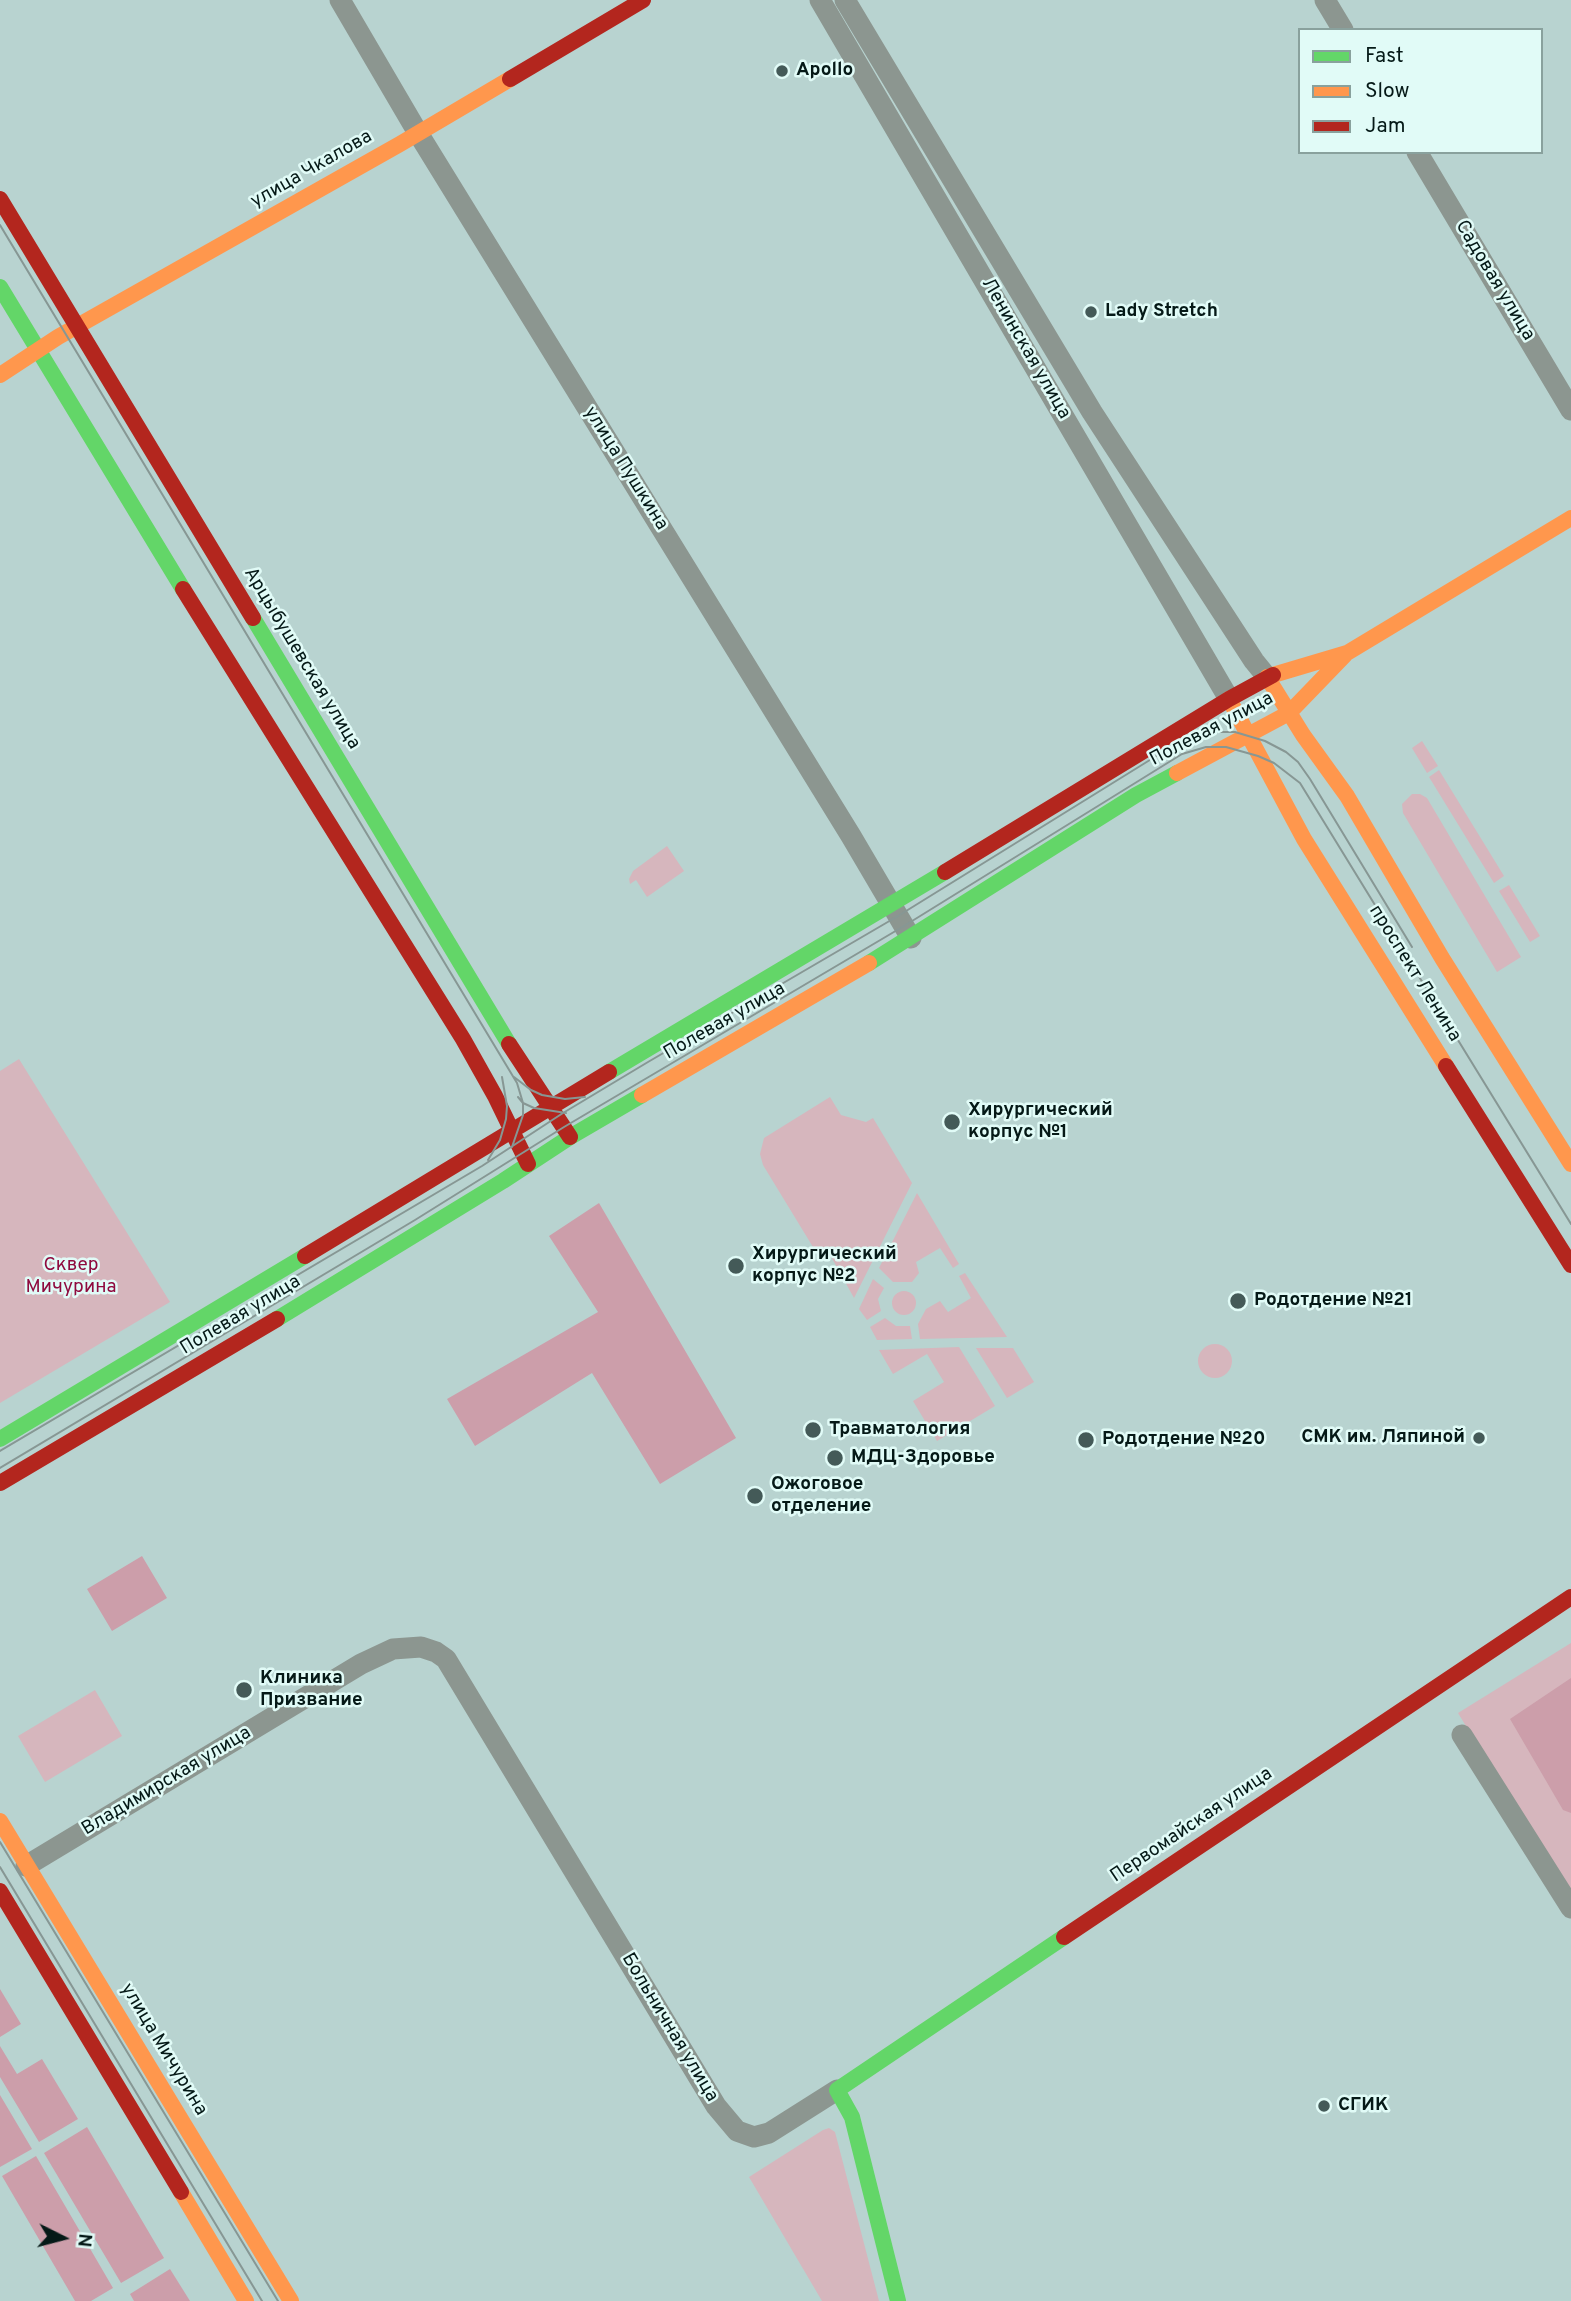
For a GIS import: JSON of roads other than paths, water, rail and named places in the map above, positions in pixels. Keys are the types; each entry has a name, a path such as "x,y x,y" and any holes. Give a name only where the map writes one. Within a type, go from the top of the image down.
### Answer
{"main road":[{"name":"улица Чкалова","path":"0,375 77,327 418,133 643,0"},
{"name":"Арцыбушевская улица","path":"0,200 529,1077 570,1137"},
{"path":"0,287 256,709 463,1039 528,1164"},
{"path":"1347,653 1571,519"},
{"name":"Полевая улица","path":"0,1439 1229,699 1267,677 1347,653"},
{"name":"Полевая улица","path":"0,1483 323,1292 570,1137 911,938 1136,795 1289,713 1347,653"},
{"name":"проспект Ленина","path":"1267,677 1347,796 1429,936 1571,1164"},
{"name":"проспект Ленина","path":"1229,699 1304,839 1571,1265"},
{"name":"Первомайская улица","path":"837,2090 1571,1597"},
{"name":"улица Мичурина","path":"0,1821 291,2301"},
{"path":"0,1891 246,2301"},
{"path":"837,2090 852,2117 898,2301"}],"street":[{"name":"улица Пушкина","path":"340,0 418,133 911,938"},
{"name":"Ленинская улица","path":"820,0 1229,699"},
{"name":"Ленинская улица","path":"845,0 1092,412 1267,677"},
{"path":"1325,0 1342,28"},
{"name":"Садовая улица","path":"1418,154 1571,410"},
{"name":"Больничная улица","path":"421,1647 446,1659 716,2106 737,2131 754,2137 769,2133 837,2090"},
{"name":"Владимирская улица","path":"26,1866 362,1664 393,1648 421,1647"},
{"path":"1462,1735 1571,1908"}],"tram line":[{"path":"0,225 517,1083 523,1103 523,1115 512,1147"},
{"path":"0,1451 482,1166 563,1113 898,916 1187,737 1200,732 1235,732 1265,741 1298,762 1412,947"},
{"path":"0,1468 415,1220 564,1127 904,926 1182,754 1206,747 1226,747 1258,756 1274,763 1300,783 1571,1224"},
{"path":"488,1160 500,1140 506,1119 507,1106 502,1077"},
{"path":"514,1077 542,1095 565,1099 585,1097"},
{"path":"518,1097 523,1103 534,1108 566,1113"},
{"path":"0,1842 278,2301"},
{"path":"0,1867 262,2301"}],"place":[{"name":"Apollo","path":"782,71"},
{"name":"Lady Stretch","path":"1091,312"},
{"name":"Хирургический корпус №1","path":"952,1122"},
{"name":"Хирургический корпус №2","path":"736,1266"},
{"name":"Родотдение №21","path":"1238,1301"},
{"name":"Травматология","path":"813,1430"},
{"name":"СМК им. Ляпиной","path":"1479,1438"},
{"name":"Родотдение №20","path":"1086,1440"},
{"name":"МДЦ-Здоровье","path":"835,1458"},
{"name":"Ожоговое отделение","path":"755,1496"},
{"name":"Клиника Призвание","path":"244,1690"},
{"name":"СГИК","path":"1324,2106"}],"park label":[{"name":"Сквер Мичурина","path":"71,1277"}]}
